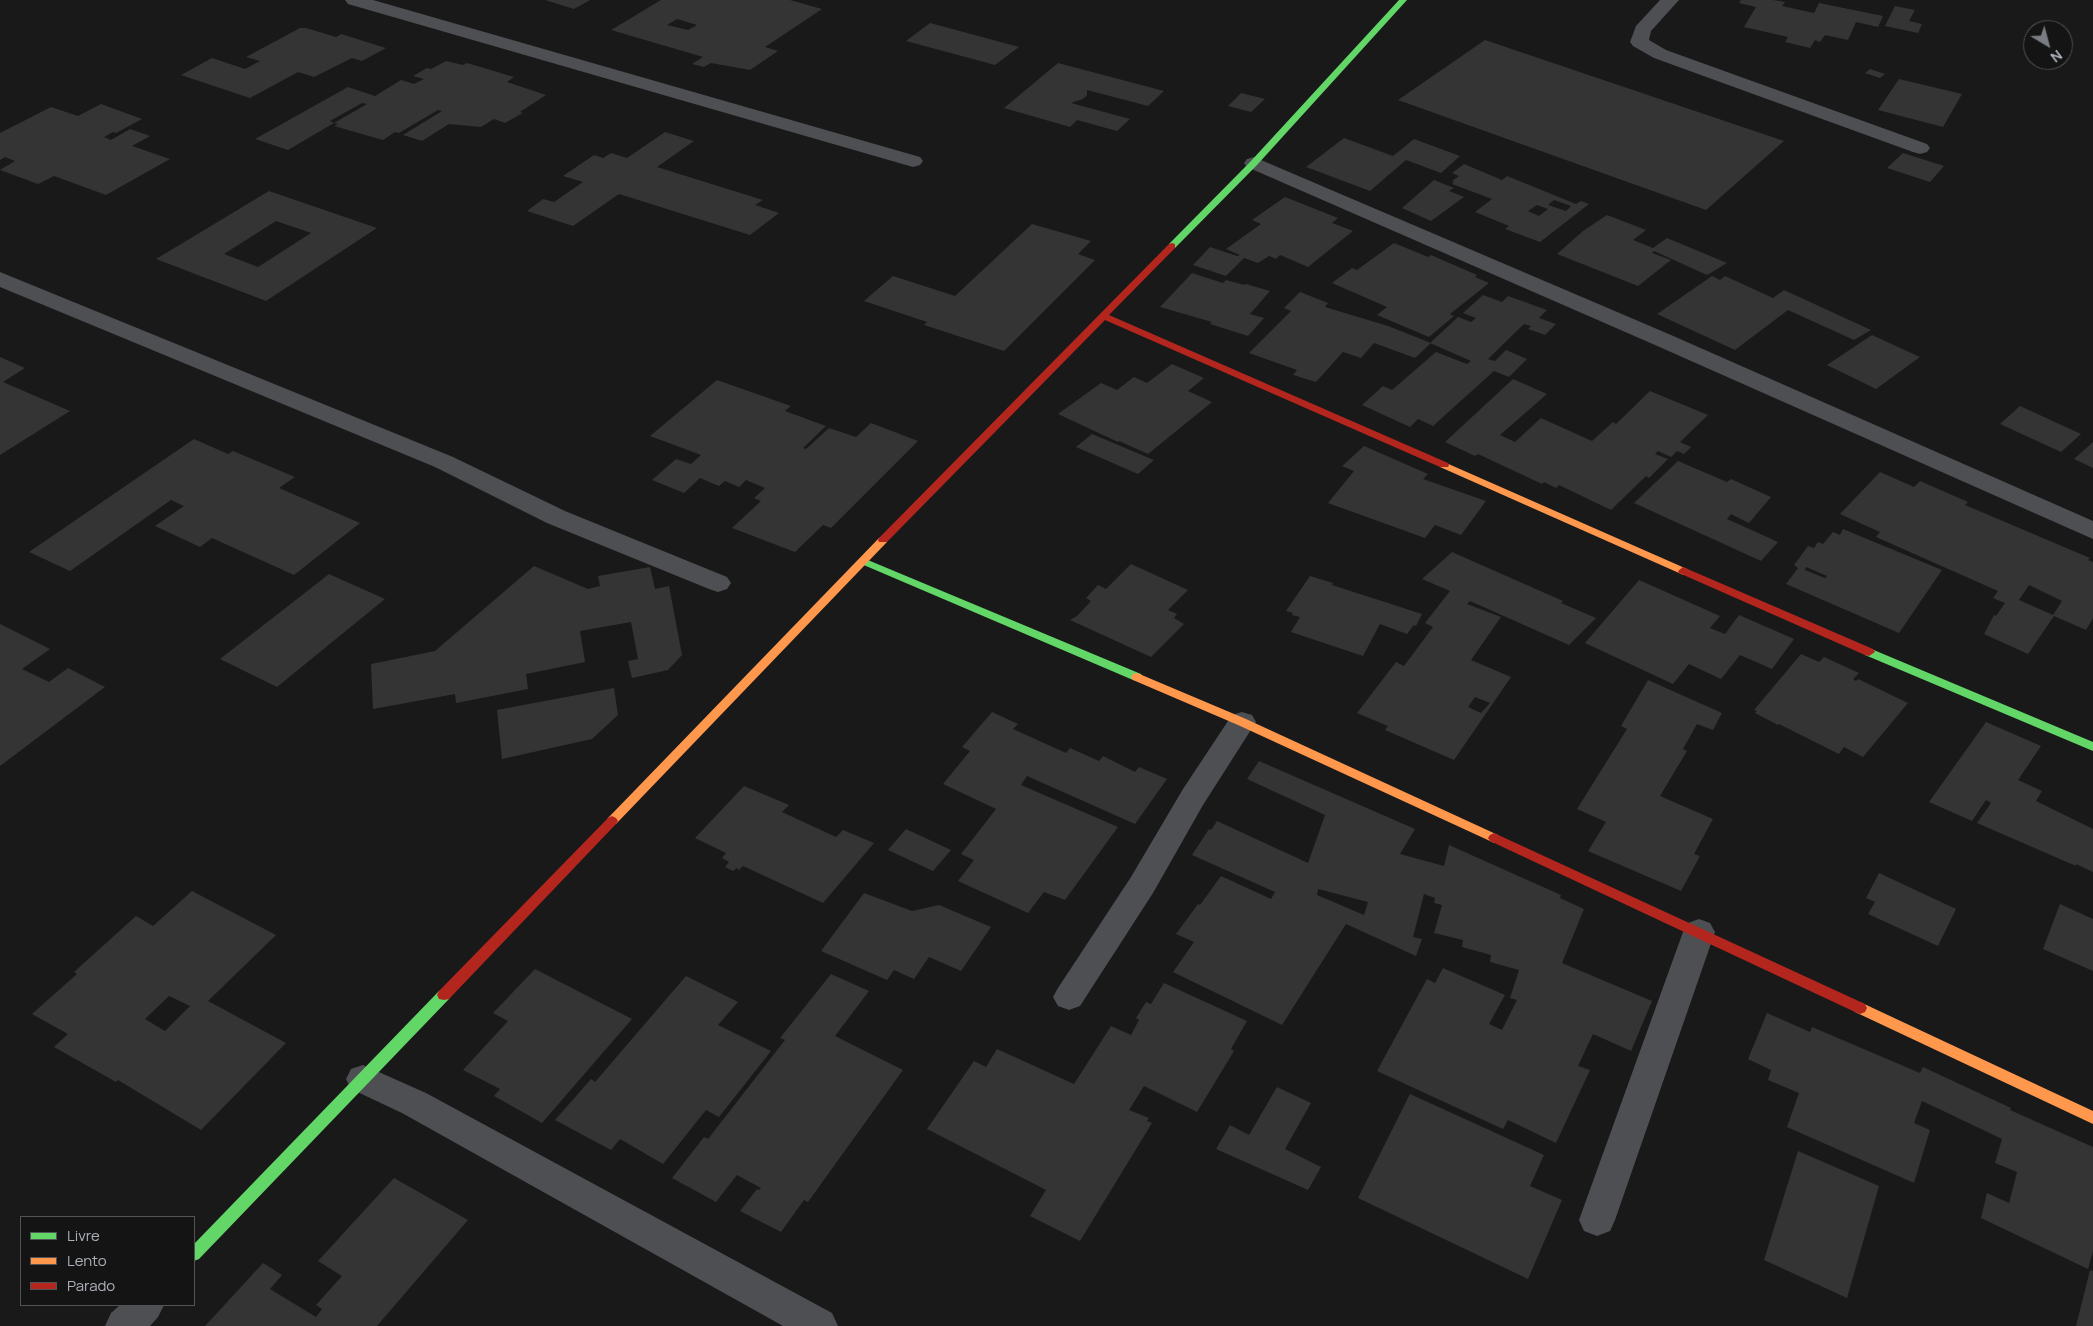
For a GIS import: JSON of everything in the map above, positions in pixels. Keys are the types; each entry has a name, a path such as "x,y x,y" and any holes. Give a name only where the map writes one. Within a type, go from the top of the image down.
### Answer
{"street":[{"path":"354,0 913,162"},
{"path":"195,1253 863,561 1254,163 1403,0"},
{"path":"1670,0 1642,30 1639,42 1660,54 1920,148"},
{"path":"1254,163 1663,340 2093,531"},
{"path":"0,279 444,462 556,517 718,584"},
{"path":"1104,316 1834,637 2093,747"},
{"path":"863,561 1242,722 1699,932 2093,1118"},
{"path":"1069,997 1142,885 1193,797 1242,722"},
{"path":"1597,1220 1699,932"},
{"path":"363,1079 414,1103 819,1326"},
{"path":"124,1326 143,1306"}],"building":[{"path":"545,0 590,0 574,9"},
{"path":"661,0 790,0 822,9 765,47 778,51 750,70 711,63 704,67 692,64 703,57 611,30","holes":["677,19 697,25 688,30 667,25"]},
{"path":"1741,0 1785,2 1782,6 1814,13 1819,3 1883,16 1878,27 1856,22 1848,40 1825,35 1820,42 1815,40 1810,48 1785,42 1788,37 1744,27 1756,7 1739,3"},
{"path":"1895,6 1915,10 1909,21 1922,24 1918,33 1885,26"},
{"path":"930,23 1019,47 995,65 906,41"},
{"path":"300,28 336,37 341,34 386,48 362,61 352,58 314,77 298,72 250,98 181,75 212,58 245,69 260,61 246,57"},
{"path":"1485,40 1784,141 1706,210 1398,100"},
{"path":"446,61 463,65 467,63 514,77 507,82 546,95 520,112 523,113 505,123 494,119 481,127 449,124 422,141 403,135 442,111 438,110 399,133 395,132 383,140 334,126 338,124 334,123 288,150 255,139 348,87 375,96 401,80 414,84 424,79 413,76","holes":["362,103 367,104 334,123 330,121"]},
{"path":"1058,63 1164,91 1148,106 1087,90 1087,95 1083,99 1071,103 1130,119 1117,131 1077,120 1070,127 1004,108"},
{"path":"1870,69 1885,74 1880,78 1865,73"},
{"path":"1899,79 1962,94 1943,127 1878,110"},
{"path":"1241,93 1265,99 1251,112 1228,106"},
{"path":"101,104 142,119 116,133 113,132 104,137 111,140 130,129 150,136 132,146 170,159 106,195 54,176 38,184 0,170 15,161 5,157 0,160 0,133 51,107 78,116"},
{"path":"665,132 694,141 657,167 763,200 755,205 779,213 750,235 619,194 573,226 527,211 543,199 554,202 583,182 563,176 594,155 603,158 611,153 627,158"},
{"path":"1344,138 1393,156 1414,139 1460,156 1441,173 1406,160 1370,191 1306,167"},
{"path":"1903,153 1944,166 1930,182 1887,168"},
{"path":"1464,164 1502,180 1507,176 1576,204 1581,201 1589,204 1540,242 1505,229 1509,226 1475,212 1492,199 1452,184 1454,182 1452,181 1459,176 1452,173","holes":["1554,200 1571,206 1566,211 1548,205","1537,205 1548,209 1539,216 1528,211"]},
{"path":"1434,180 1454,188 1449,191 1464,197 1431,221 1402,208"},
{"path":"269,191 377,228 266,301 156,259","holes":["276,221 311,233 258,267 224,254"]},
{"path":"1285,197 1338,218 1332,223 1353,231 1308,267 1280,255 1276,259 1269,256 1258,263 1244,258 1226,276 1193,265 1210,247 1237,256 1240,255 1226,249 1261,224 1252,220"},
{"path":"1607,215 1646,230 1633,240 1653,248 1667,238 1727,263 1707,275 1654,251 1652,253 1671,260 1638,286 1557,254 1583,231"},
{"path":"1032,224 1091,241 1078,254 1095,260 1004,351 924,325 927,322 864,301 893,276 955,296"},
{"path":"1394,243 1428,257 1431,255 1477,275 1475,277 1489,283 1450,314 1454,316 1429,337 1377,315 1387,307 1332,283 1352,268 1357,270"},
{"path":"1192,273 1223,283 1226,280 1270,291 1250,314 1264,318 1248,336 1210,324 1212,322 1160,307"},
{"path":"1712,276 1720,280 1725,276 1773,298 1784,290 1871,330 1854,340 1788,310 1735,350 1657,314"},
{"path":"1300,292 1328,303 1325,307 1388,326 1431,343 1415,358 1374,343 1361,358 1343,352 1316,382 1293,375 1297,370 1249,353 1291,311 1284,308"},
{"path":"1483,295 1502,302 1508,296 1547,310 1539,318 1556,324 1545,335 1528,329 1531,326 1524,324 1488,359 1495,361 1506,350 1527,359 1509,377 1494,371 1433,426 1418,419 1410,427 1362,405 1383,386 1392,390 1436,352 1467,364 1471,361 1430,343 1458,317 1471,322 1476,318 1463,313"},
{"path":"1872,335 1920,357 1876,389 1827,365"},
{"path":"0,357 25,368 3,382 70,411 0,455"},
{"path":"1172,364 1204,378 1188,391 1212,402 1148,454 1058,414 1101,383 1117,390 1134,377 1147,383"},
{"path":"1513,379 1547,394 1500,435 1515,442 1541,418 1592,441 1613,422 1616,424 1650,391 1708,415 1680,442 1691,447 1684,454 1677,451 1671,457 1658,451 1655,454 1668,459 1649,478 1646,476 1611,510 1559,485 1556,488 1544,482 1542,484 1478,454 1475,456 1445,442"},
{"path":"717,380 791,406 785,411 826,426 803,448 806,449 829,428 856,437 871,423 918,441 831,528 823,525 795,552 732,528 761,501 754,498 765,488 746,480 739,487 725,481 719,486 700,478 684,493 652,480 676,459 691,464 701,455 650,436"},
{"path":"2020,406 2081,434 2061,452 2000,424"},
{"path":"1092,434 1154,460 1138,474 1076,447"},
{"path":"194,439 228,454 233,451 295,477 279,488 360,523 294,575 212,538 200,547 155,526 184,506 171,500 70,571 29,552"},
{"path":"2093,442 2093,468 2074,459"},
{"path":"1364,446 1428,474 1423,479 1486,501 1461,535 1435,525 1425,538 1328,503 1354,471 1342,466"},
{"path":"1678,461 1727,482 1731,479 1771,497 1749,523 1731,514 1727,519 1778,542 1761,561 1634,503"},
{"path":"1880,472 1914,487 1920,481 1968,502 1965,505 2090,558 2088,560 2093,562 2093,618 2086,630 2054,616 2028,654 1984,634 1994,615 1996,616 2005,603 1993,598 1998,591 1876,537 1880,532 1840,514","holes":["2029,585 2062,601 2053,615 2019,600"]},
{"path":"1843,529 1942,570 1899,633 1786,584 1798,568 1794,565 1808,546 1814,548 1818,542 1823,544 1833,532 1840,535","holes":["1806,567 1827,576 1825,578 1805,570"]},
{"path":"1452,552 1563,601 1561,603 1596,618 1569,645 1470,601 1467,604 1501,617 1471,660 1511,677 1454,760 1385,730 1388,726 1357,713 1396,662 1404,666 1433,627 1425,623 1450,591 1422,579","holes":["1475,697 1490,703 1481,713 1468,707"]},
{"path":"1131,564 1188,590 1168,610 1177,614 1174,618 1184,624 1151,657 1070,620 1077,616 1091,601 1086,598 1098,585 1106,589"},
{"path":"534,566 588,589 600,586 598,576 650,567 655,589 669,586 682,655 668,670 632,678 628,661 638,659 631,622 580,631 585,662 526,674 528,689 456,703 455,694 373,709 371,664 435,651"},
{"path":"329,574 385,599 277,687 220,659"},
{"path":"1310,576 1422,614 1416,626 1414,625 1407,634 1380,624 1363,656 1291,632 1300,617 1286,611"},
{"path":"1639,580 1720,616 1710,628 1725,634 1739,615 1794,639 1772,669 1740,655 1721,679 1689,664 1673,684 1585,643"},
{"path":"0,624 50,649 22,669 49,682 68,668 105,687 0,766"},
{"path":"1801,654 1819,662 1824,657 1859,673 1853,679 1856,681 1858,679 1908,703 1863,757 1844,747 1839,754 1755,713 1757,711 1754,710"},
{"path":"1648,680 1722,713 1713,730 1697,724 1683,749 1687,751 1660,796 1713,819 1694,854 1700,856 1681,891 1588,851 1606,822 1577,809 1627,729 1621,726"},
{"path":"614,688 618,715 592,739 502,759 497,710"},
{"path":"992,712 1018,724 1013,729 1066,753 1070,748 1099,761 1103,756 1135,772 1139,767 1167,779 1135,824 1027,776 1021,785 1118,827 1065,900 1044,892 1028,913 958,881 974,860 961,854 996,809 943,784 970,751 962,747"},
{"path":"1986,722 2041,746 2018,780 2042,791 2036,801 2093,829 2093,872 1977,823 1991,803 1986,800 1972,821 1929,802"},
{"path":"1259,761 1415,829 1400,854 1444,866 1449,845 1561,895 1560,898 1584,909 1562,963 1652,1001 1631,1051 1593,1034 1578,1066 1590,1070 1556,1143 1508,1120 1503,1129 1377,1071 1427,979 1435,983 1443,968 1505,995 1489,1024 1502,1030 1517,1000 1510,998 1519,970 1490,962 1491,955 1462,947 1463,940 1434,933 1442,905 1434,903 1435,898 1424,894 1413,937 1422,939 1416,956 1346,924 1282,1025 1173,972 1194,942 1176,934 1221,876 1271,899 1275,892 1192,855 1209,829 1211,830 1217,821 1308,863 1325,815 1247,779","holes":["1318,889 1368,902 1364,915 1317,895"]},
{"path":"744,786 789,805 782,812 836,837 843,830 874,843 823,903 743,866 739,870 737,868 733,871 725,867 729,862 722,858 726,853 695,838"},
{"path":"906,829 951,850 933,871 888,850"},
{"path":"1879,873 1956,909 1938,946 1868,914 1875,902 1866,898"},
{"path":"192,891 276,935 208,1001 286,1043 201,1130 118,1080 116,1082 54,1047 68,1034 32,1014 77,974 74,972 136,916 153,926","holes":["169,996 190,1006 165,1031 145,1019"]},
{"path":"864,893 912,911 939,905 991,927 961,971 929,957 914,979 894,970 887,980 821,951"},
{"path":"2060,904 2093,919 2093,971 2043,949"},
{"path":"535,969 632,1019 542,1123 494,1096 500,1089 463,1070 508,1021 493,1013"},
{"path":"831,974 869,991 835,1036 903,1070 808,1202 804,1200 781,1232 740,1211 757,1189 761,1188 737,1175 716,1202 672,1178 704,1137 708,1139 785,1040 780,1038"},
{"path":"686,976 738,1002 718,1025 771,1051 719,1117 706,1110 663,1164 620,1139 611,1150 555,1120 591,1079 595,1082"},
{"path":"1164,983 1247,1021 1231,1049 1234,1051 1197,1112 1144,1086 1129,1110 1149,1118 1147,1121 1152,1123 1080,1241 1030,1216 1046,1190 927,1129 974,1061 986,1067 997,1049 1074,1084 1111,1026 1131,1035 1139,1020 1136,1018 1146,1002 1151,1004"},
{"path":"1767,1013 1810,1032 1812,1027 1920,1073 1923,1067 2011,1108 2010,1110 2093,1147 2093,1251 2088,1269 1981,1218 1987,1193 2009,1203 2017,1172 1995,1163 2002,1139 1937,1108 1922,1101 1914,1123 1930,1130 1914,1183 1787,1127 1799,1093 1768,1080 1771,1070 1748,1059"},
{"path":"1277,1087 1311,1103 1285,1149 1321,1167 1308,1190 1216,1149 1230,1125 1249,1135"},
{"path":"1410,1094 1544,1155 1530,1186 1562,1200 1528,1279 1358,1198"},
{"path":"1798,1151 1879,1186 1847,1298 1764,1260"},
{"path":"394,1178 468,1220 377,1326 205,1326 263,1263 282,1275 270,1289 316,1317 322,1309 316,1305 342,1276 318,1261"},
{"path":"2090,1270 2093,1271 2093,1326 2076,1326"}],"traffic: fast":[{"path":"1172,246 1254,163 1403,0"},
{"path":"863,561 1137,677"},
{"path":"1869,652 2093,747"},
{"path":"195,1253 444,995"}],"traffic: slow":[{"path":"1444,465 1683,571"},
{"path":"612,821 883,540"},
{"path":"1137,677 1242,722 1494,838"},
{"path":"1860,1008 2093,1118"}],"traffic: jam":[{"path":"883,540 1172,246"},
{"path":"1104,316 1444,465"},
{"path":"1683,571 1869,652"},
{"path":"444,995 612,821"},
{"path":"1494,838 1860,1008"}]}
